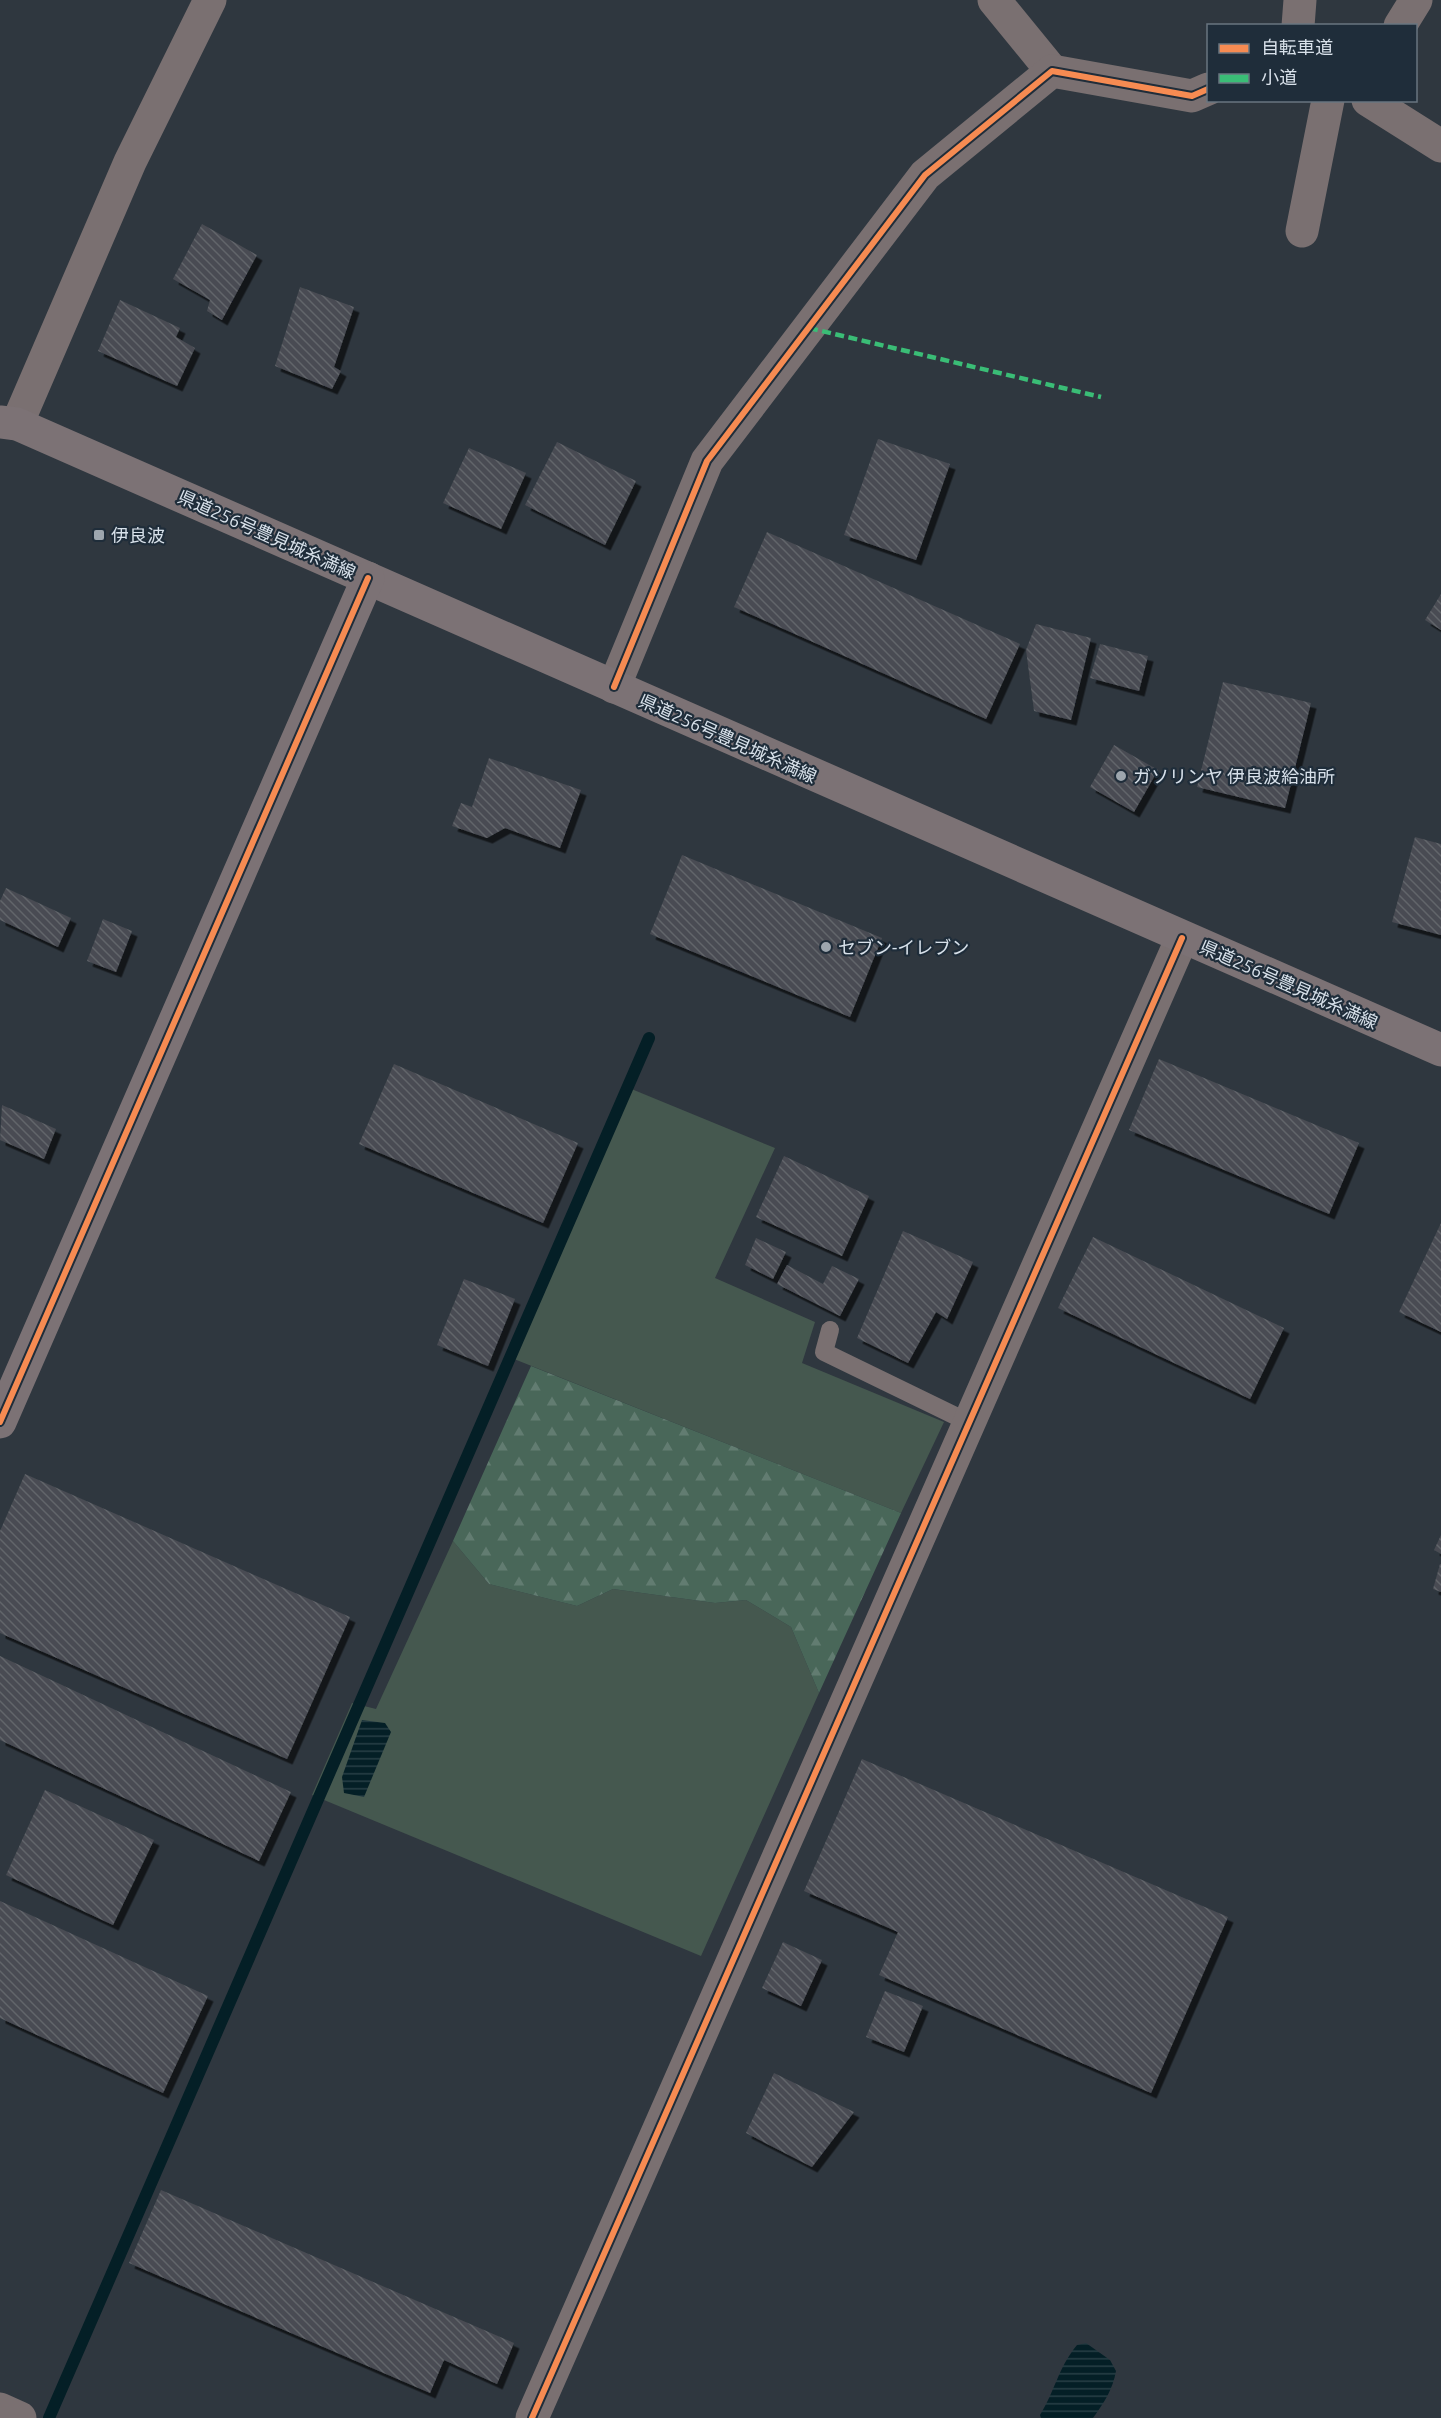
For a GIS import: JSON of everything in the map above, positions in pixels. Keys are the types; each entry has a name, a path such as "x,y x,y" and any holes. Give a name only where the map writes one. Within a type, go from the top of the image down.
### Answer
{"main road":[{"name":"県道256号豊見城糸満線","path":"6,418 1182,938 1441,1050"},
{"path":"0,1422 368,579"}],"street":[{"path":"6,418 210,0"},
{"path":"994,0 1052,71 1191,96 1207,90"},
{"path":"1298,24 1300,0"},
{"path":"1401,24 1416,0"},
{"path":"614,687 707,461 925,175 1052,71"},
{"path":"1302,231 1328,102"},
{"path":"1371,102 1441,146"},
{"path":"532,2418 1182,938"},
{"path":"0,2409 20,2418"}],"lane":[{"path":"830,1330 824,1352 969,1423"}],"green space":[{"path":"629,1088 775,1148 715,1278 815,1322 802,1363 944,1422 901,1513 514,1359"},
{"path":"531,1366 901,1513 819,1693 791,1627 746,1600 715,1603 613,1589 577,1606 489,1584 453,1541"},
{"path":"453,1541 489,1584 577,1606 613,1589 715,1603 746,1600 791,1627 819,1693 701,1956 312,1795 352,1703 376,1709"}],"water":[{"path":"362,1720 385,1723 391,1732 364,1797 344,1793 342,1777"},
{"path":"1086,2343 1110,2360 1116,2371 1113,2384 1104,2401 1093,2418 1041,2418 1040,2415 1065,2362 1077,2345"}],"building":[{"path":"202,224 257,255 222,320 207,311 210,300 173,279"},
{"path":"300,287 354,307 334,367 341,371 332,389 275,366"},
{"path":"120,300 180,328 176,337 195,348 177,386 98,351"},
{"path":"878,439 950,464 916,560 844,535"},
{"path":"557,442 636,481 605,545 525,505"},
{"path":"469,448 526,473 501,529 443,503"},
{"path":"767,532 1020,644 986,719 734,607"},
{"path":"1441,594 1441,630 1425,620"},
{"path":"1036,624 1091,638 1071,720 1034,711 1026,650"},
{"path":"1100,644 1148,656 1139,691 1090,678"},
{"path":"1223,682 1311,703 1285,808 1197,787"},
{"path":"1114,745 1158,770 1134,812 1090,787"},
{"path":"489,758 581,790 560,848 505,828 487,838 452,826 461,803 472,807"},
{"path":"1415,837 1441,844 1441,935 1392,922"},
{"path":"682,855 882,938 850,1017 650,934"},
{"path":"6,888 71,918 58,947 0,920 0,901"},
{"path":"103,919 132,931 116,972 87,961"},
{"path":"1159,1059 1359,1143 1329,1214 1129,1130"},
{"path":"394,1064 578,1143 543,1223 359,1144"},
{"path":"2,1105 56,1129 44,1159 0,1140"},
{"path":"784,1156 869,1196 842,1256 756,1217"},
{"path":"1441,1223 1441,1332 1399,1312"},
{"path":"903,1231 973,1262 947,1319 936,1312 908,1363 857,1338"},
{"path":"1093,1237 1284,1328 1250,1399 1058,1308"},
{"path":"756,1238 786,1252 773,1279 745,1265"},
{"path":"787,1265 823,1284 832,1266 859,1279 840,1316 777,1284"},
{"path":"464,1279 515,1299 488,1366 437,1345"},
{"path":"25,1474 350,1617 287,1759 0,1633 0,1531"},
{"path":"1441,1535 1441,1554 1434,1550"},
{"path":"1441,1564 1441,1592 1433,1589"},
{"path":"0,1656 291,1792 259,1861 0,1740"},
{"path":"862,1759 1228,1917 1151,2093 879,1975 898,1932 804,1891"},
{"path":"45,1790 154,1840 113,1925 6,1875"},
{"path":"0,1901 208,1996 163,2093 0,2018"},
{"path":"783,1942 822,1960 801,2006 762,1988"},
{"path":"885,1991 923,2006 904,2052 866,2037"},
{"path":"774,2073 854,2112 812,2167 746,2133"},
{"path":"161,2190 514,2343 497,2384 444,2360 430,2393 129,2263"}],"waterway":[{"path":"49,2418 649,1038"}],"marked path":[{"path":"809,328 1101,397"}],"cycle path":[{"path":"614,687 707,461 925,175 1052,71 1192,96 1207,89"},
{"path":"0,1422 368,578"},
{"path":"532,2418 1182,938"}],"place":[{"name":"伊良波","path":"99,535"},
{"name":"ガソリンヤ 伊良波給油所","path":"1121,776"},
{"name":"セブン-イレブン","path":"826,947"}]}
